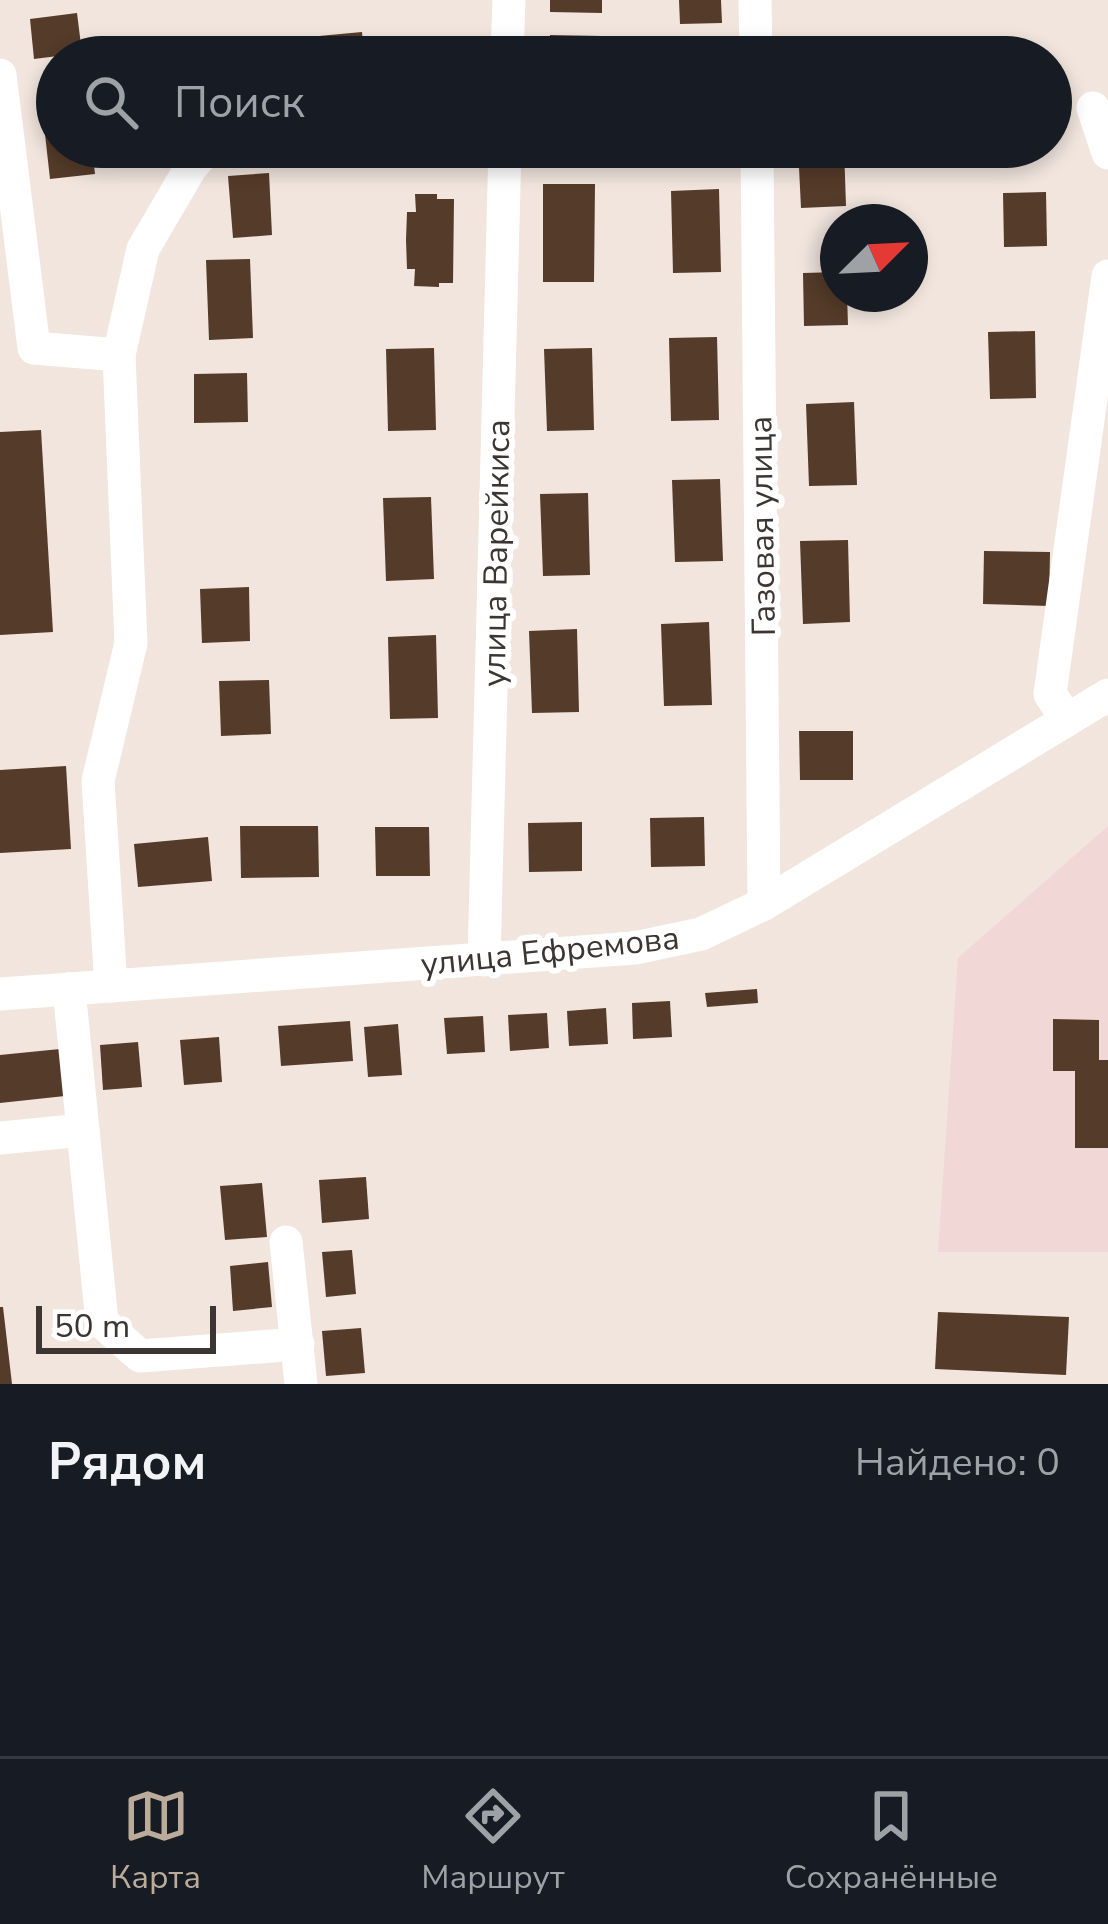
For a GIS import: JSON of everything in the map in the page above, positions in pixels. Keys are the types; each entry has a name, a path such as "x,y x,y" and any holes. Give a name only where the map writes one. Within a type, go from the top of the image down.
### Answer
{"street":[{"path":"508,36 509,0"},
{"path":"755,0 756,36"},
{"path":"0,75 34,348 119,355"},
{"path":"1094,108 1108,153"},
{"path":"111,986 98,781 131,644 119,355 143,249 190,168"},
{"name":"улица Варейкиса","path":"484,960 504,168"},
{"name":"Газовая улица","path":"757,168 764,904"},
{"path":"1066,718 1050,694 1108,276"},
{"name":"улица Ефремова","path":"0,994 635,948 701,934 764,904 1108,695"},
{"path":"69,989 102,1322 140,1356 298,1344"},
{"path":"0,1138 83,1130"},
{"path":"286,1242 301,1384"}],"shaded area":[{"path":"1108,826 1108,1252 938,1252 958,958"}],"building":[{"path":"550,0 602,0 602,13 550,12"},
{"path":"679,0 721,0 722,23 680,24"},
{"path":"77,13 80,36 36,36 34,59 30,19"},
{"path":"49,168 94,168 95,174 50,179"},
{"path":"799,168 845,168 846,204 801,208"},
{"path":"269,173 272,235 233,238 228,176"},
{"path":"543,184 595,184 594,282 543,282"},
{"path":"719,189 721,272 673,273 671,191"},
{"path":"1046,192 1047,246 1004,247 1003,193"},
{"path":"415,194 454,199 453,283 414,286 415,269 407,269 406,240 407,212 416,212"},
{"path":"250,259 253,338 209,340 206,260"},
{"path":"803,273 820,273 820,312 848,312 848,325 804,326"},
{"path":"1035,331 1036,398 990,399 988,332"},
{"path":"717,337 719,420 671,421 669,338"},
{"path":"434,348 436,430 388,431 386,349"},
{"path":"592,348 594,430 547,431 544,349"},
{"path":"247,373 248,422 194,423 194,374"},
{"path":"854,402 857,485 809,486 806,404"},
{"path":"41,430 53,632 0,635 0,432"},
{"path":"720,479 723,561 675,562 672,480"},
{"path":"588,493 590,575 543,576 540,494"},
{"path":"431,497 434,579 386,581 383,498"},
{"path":"848,540 850,622 803,624 800,541"},
{"path":"984,551 1050,552 1049,606 983,604"},
{"path":"249,587 250,641 202,643 200,589"},
{"path":"709,622 712,705 664,706 661,624"},
{"path":"577,629 579,712 532,713 529,631"},
{"path":"436,635 438,718 390,719 388,637"},
{"path":"269,680 271,734 221,736 219,681"},
{"path":"799,731 853,731 853,780 800,780"},
{"path":"66,766 71,849 0,853 0,770"},
{"path":"704,817 705,866 651,867 650,818"},
{"path":"582,822 582,871 529,872 528,823"},
{"path":"240,826 318,826 319,877 241,878"},
{"path":"375,827 429,827 430,876 376,876"},
{"path":"208,837 212,881 138,887 134,844"},
{"path":"757,989 758,1003 707,1007 705,993"},
{"path":"670,1001 672,1037 633,1039 632,1003"},
{"path":"606,1008 608,1044 569,1046 567,1011"},
{"path":"547,1013 549,1048 510,1051 508,1015"},
{"path":"483,1016 485,1052 447,1054 444,1018"},
{"path":"1053,1019 1099,1020 1099,1060 1108,1060 1108,1148 1075,1148 1075,1071 1053,1071"},
{"path":"350,1021 353,1061 281,1066 278,1026"},
{"path":"398,1024 402,1075 368,1077 364,1027"},
{"path":"219,1037 222,1082 184,1085 180,1040"},
{"path":"138,1042 142,1087 103,1090 100,1045"},
{"path":"60,1049 65,1096 0,1103 0,1055"},
{"path":"366,1177 369,1219 322,1223 319,1180"},
{"path":"262,1183 267,1237 225,1240 220,1186"},
{"path":"352,1250 356,1294 326,1297 322,1252"},
{"path":"268,1262 272,1307 233,1311 230,1266"},
{"path":"3,1307 12,1384 0,1384"},
{"path":"938,1312 1069,1317 1066,1375 935,1369"},
{"path":"361,1328 365,1373 326,1376 322,1331"}]}
